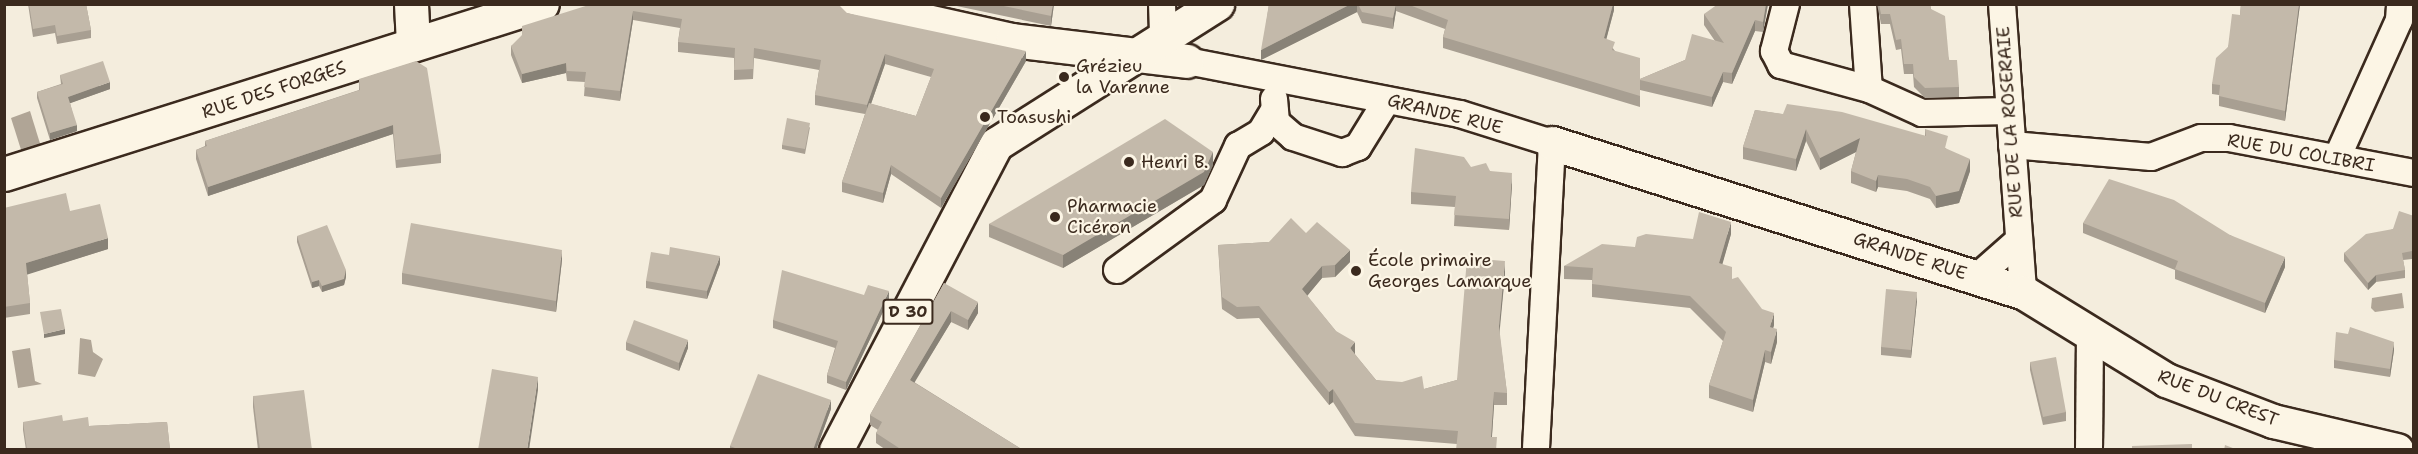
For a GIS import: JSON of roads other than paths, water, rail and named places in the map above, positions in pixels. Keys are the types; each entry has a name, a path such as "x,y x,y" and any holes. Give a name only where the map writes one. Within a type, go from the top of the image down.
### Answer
{"street":[{"path":"411,4 413,44"},
{"name":"RUE DES FORGES","path":"4,174 542,4"},
{"name":"GRANDE RUE","path":"851,4 930,12 1012,40 1152,44 1187,61 1460,114 2023,292"},
{"path":"1152,44 1162,4"},
{"name":"D 30","path":"836,450 996,144 1217,4"},
{"path":"1786,4 1774,51 1781,65 1869,89 1922,113 2009,111"},
{"path":"1863,4 1869,89"},
{"name":"RUE DE LA ROSERAIE","path":"2002,4 2023,292"},
{"path":"2337,158 2345,130 2399,20 2400,4"},
{"path":"1273,77 1276,122 1293,137 1342,153 1358,147 1387,100"},
{"path":"1117,270 1213,200 1238,146 1261,132 1274,110"},
{"name":"RUE DU COLIBRI","path":"2012,145 2151,157 2201,138 2229,138 2414,173"},
{"path":"1536,450 1552,143"},
{"name":"RUE DE LA ROSERAIE","path":"1977,277 2019,240"},
{"name":"RUE DU CREST","path":"2023,292 2090,337 2166,380 2273,421 2397,450"},
{"path":"2089,450 2090,337"}],"place":[{"name":"Grézieu la Varenne","path":"1064,77"},
{"name":"Toasushi","path":"985,117"},
{"name":"Henri B.","path":"1129,162"},
{"name":"Pharmacie Cicéron","path":"1055,217"},
{"name":"École primaire Georges Lamarque","path":"1356,271"}]}
